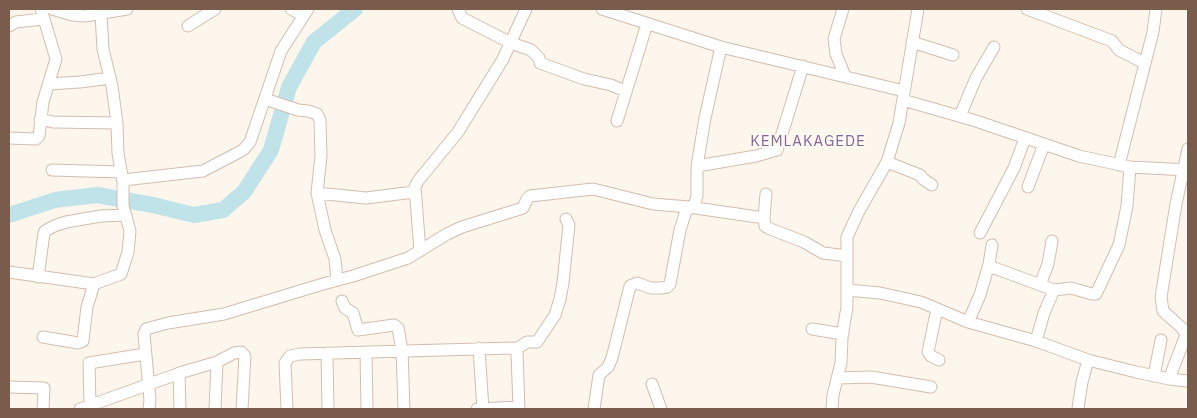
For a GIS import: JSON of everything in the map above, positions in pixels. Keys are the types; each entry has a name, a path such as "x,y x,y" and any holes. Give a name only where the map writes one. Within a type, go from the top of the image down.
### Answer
{"street":[{"path":"52,9 81,16 127,9"},
{"path":"188,26 215,9"},
{"path":"52,170 122,180 203,171 243,150 250,142 281,51 305,12 291,9"},
{"path":"458,9 462,18 511,43 531,50 539,58 540,63 584,79 611,85 626,91"},
{"path":"420,251 414,192 418,181 458,132 503,59 526,9"},
{"path":"602,9 721,47 845,76 1079,156 1125,166 1185,170"},
{"path":"843,9 834,39 836,54 845,76"},
{"path":"832,409 833,395 841,363 847,307 847,238 852,225 887,162 899,123 918,9"},
{"path":"1027,9 1112,41 1119,50 1144,63"},
{"path":"989,266 1054,290 1071,288 1096,294 1119,245 1127,206 1125,166 1144,63 1153,32 1156,9"},
{"path":"9,272 94,284 121,274 123,269 128,252 130,232 125,210 118,152 117,124 110,78 103,49 106,12"},
{"path":"9,26 42,14 56,59 43,102 38,138 9,138"},
{"path":"617,121 647,24"},
{"path":"912,42 953,55"},
{"path":"594,409 599,377 608,368 612,358 630,286 637,284 651,288 667,288 669,286 680,230 689,207 695,203 697,196 697,166 705,118 721,47"},
{"path":"960,116 976,78 994,47"},
{"path":"697,166 756,156 777,150 803,66"},
{"path":"49,84 110,78"},
{"path":"265,99 317,114 320,120 321,156 317,193 325,230 335,259 337,280"},
{"path":"40,119 53,122 117,124"},
{"path":"980,233 1014,168 1025,138"},
{"path":"1028,187 1044,144"},
{"path":"1169,379 1186,335 1183,329 1165,313 1161,306 1163,284 1188,149"},
{"path":"887,162 920,175 932,185"},
{"path":"149,409 149,385 144,334 146,329 168,323 224,314 408,258 462,227 522,208 526,199 530,196 562,194 586,189 653,204 689,207 764,218"},
{"path":"317,193 366,198 414,192"},
{"path":"766,194 765,226 804,242 823,253 847,256"},
{"path":"38,277 44,232 46,230 66,222 125,210"},
{"path":"287,409 285,364 290,356 402,350 515,349 527,342 537,342 555,315 560,299 569,224 566,219"},
{"path":"1040,285 1048,264 1052,241"},
{"path":"968,322 980,295 989,266 992,245"},
{"path":"43,337 78,343 83,341 87,307 94,284"},
{"path":"847,290 880,293 921,302 968,322 1036,341 1088,360 1154,376 1188,380"},
{"path":"1036,341 1044,313 1054,290"},
{"path":"345,307 353,313 358,330 394,325 398,328 402,350 404,409"},
{"path":"937,309 928,352 939,360"},
{"path":"812,329 843,334"},
{"path":"1154,376 1161,340"},
{"path":"479,348 483,409"},
{"path":"478,409 519,408 515,349"},
{"path":"145,354 89,363 85,408 241,352 245,356 242,409"},
{"path":"366,352 367,409"},
{"path":"327,353 328,409"},
{"path":"1078,408 1088,360"},
{"path":"215,409 217,362"},
{"path":"179,373 180,409"},
{"path":"837,378 871,377 931,387"},
{"path":"652,384 661,409"},
{"path":"9,387 44,388 43,409"}],"waterway":[{"path":"9,215 55,200 97,195 153,205 194,215 223,210 244,192 271,150 289,87 314,42 355,9"}],"district":[{"name":"KEMLAKAGEDE","path":"808,142"}]}
